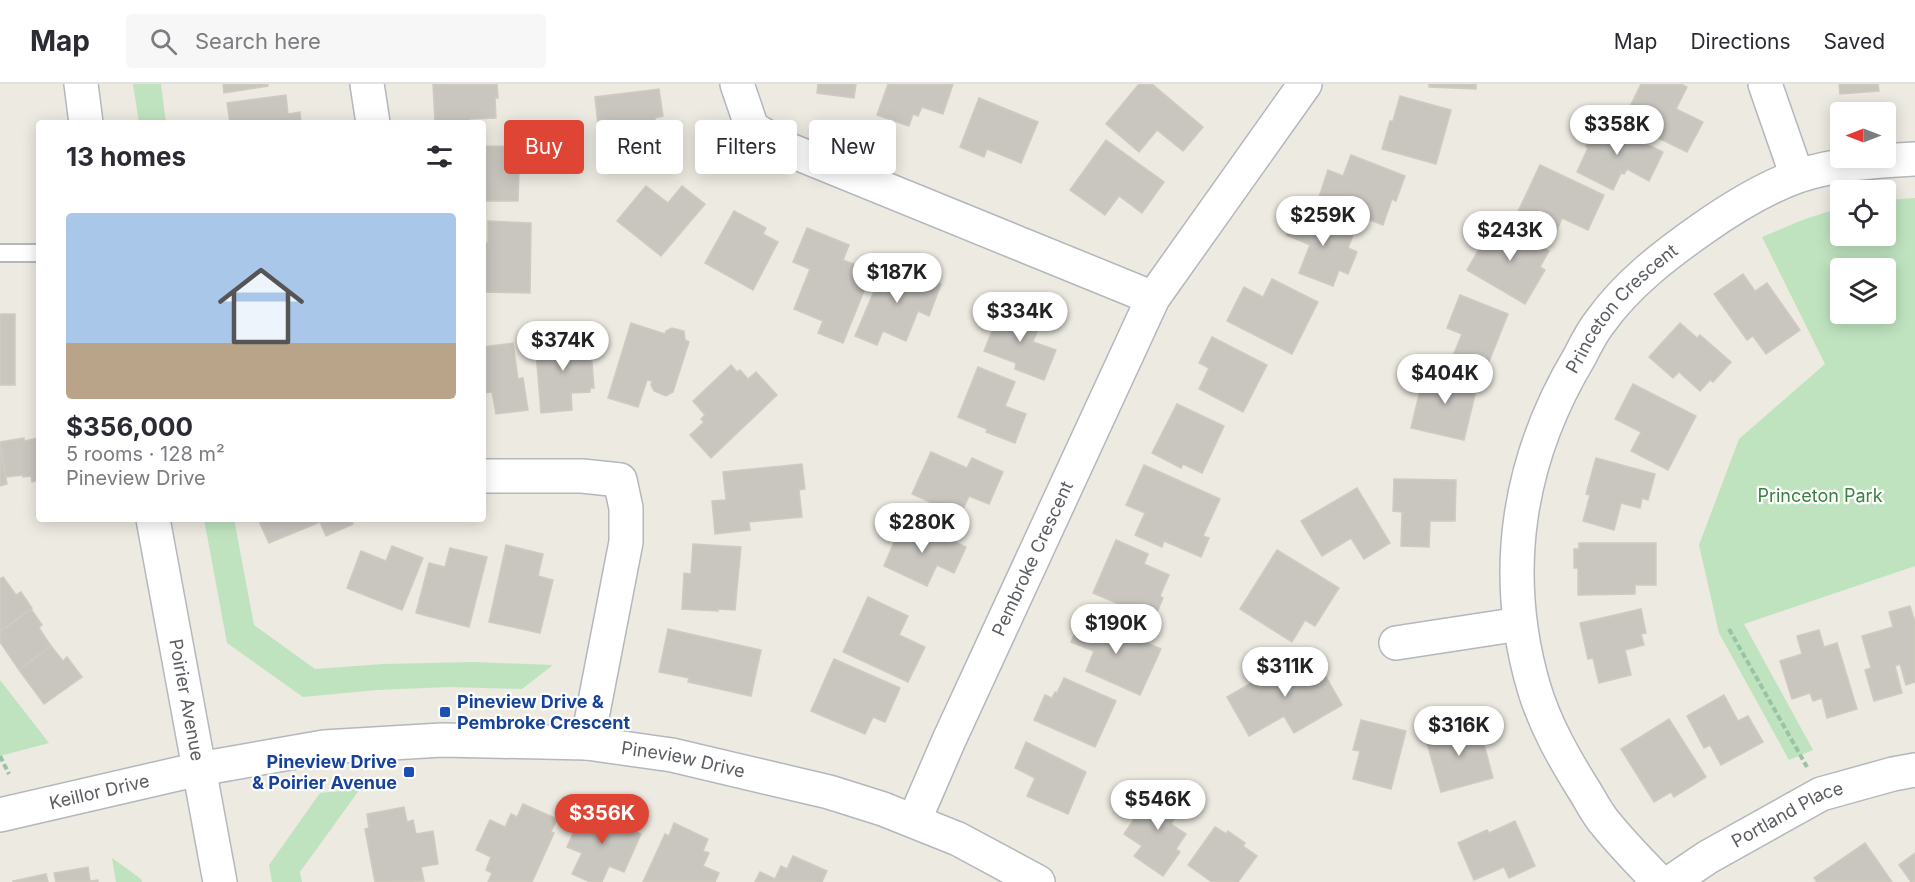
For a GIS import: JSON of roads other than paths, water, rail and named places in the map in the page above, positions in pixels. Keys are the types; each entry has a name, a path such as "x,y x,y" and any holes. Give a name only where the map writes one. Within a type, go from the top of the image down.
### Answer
{"street":[{"path":"81,84 86,120"},
{"path":"367,84 373,120"},
{"path":"737,84 752,128 787,150 1153,298"},
{"name":"Pembroke Crescent","path":"914,821 953,730 1153,298 1305,84"},
{"path":"1765,84 1797,176"},
{"name":"Princeton Crescent","path":"1659,882 1604,822 1561,753 1535,690 1526,657 1516,583 1517,541 1529,473 1539,440 1551,408 1600,321 1644,274 1678,246 1755,196 1797,176 1877,161 1915,159"},
{"path":"486,476 582,476 620,480 626,508 626,542 587,743"},
{"name":"Poirier Avenue","path":"154,522 220,882"},
{"path":"1396,643 1520,624"},
{"name":"Pineview Drive","path":"199,769 336,746 442,740 587,743 672,755 829,792 914,821 969,845 1038,882"},
{"name":"Keillor Drive","path":"0,814 199,769"},
{"name":"Portland Place","path":"1671,882 1708,857 1821,794 1915,770"}],"lane":[{"path":"0,253 36,253"}],"place":[{"name":"Pineview Drive & Pembroke Crescent","path":"445,712"},
{"name":"Pineview Drive & Poirier Avenue","path":"409,772"}],"park label":[{"name":"Princeton Park","path":"1820,496"}]}
